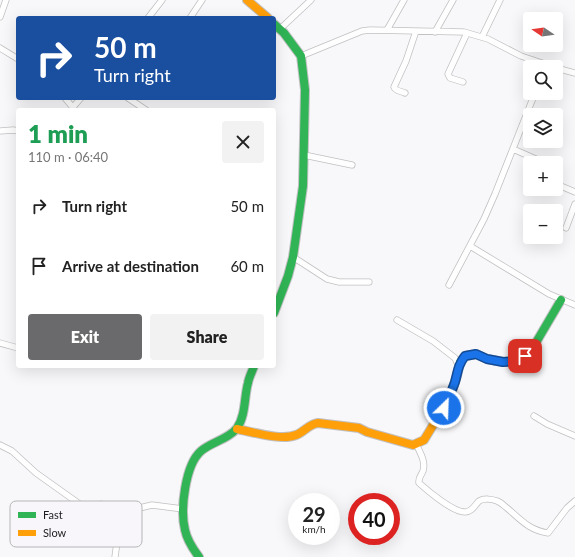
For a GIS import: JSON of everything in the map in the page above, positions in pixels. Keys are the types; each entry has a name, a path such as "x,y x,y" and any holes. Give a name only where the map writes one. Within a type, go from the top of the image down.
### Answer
{"street":[{"path":"0,17 6,0"},
{"path":"150,16 162,0"},
{"path":"191,16 202,0"},
{"path":"247,0 266,16"},
{"path":"276,308 288,276 293,257 303,186 304,155 304,90 301,56 277,26 311,0"},
{"path":"387,30 404,0"},
{"path":"435,32 453,0"},
{"path":"482,37 500,0"},
{"path":"301,56 362,31 376,29 467,33 482,37 530,60"},
{"path":"405,93 396,90 394,87 406,61 416,31"},
{"path":"463,82 450,78 448,74 467,33"},
{"path":"0,48 16,59"},
{"path":"563,69 575,73"},
{"path":"67,100 73,108"},
{"path":"132,100 143,108"},
{"path":"449,285 484,219 532,100"},
{"path":"0,127 3,131 16,131"},
{"path":"513,149 529,156"},
{"path":"304,155 352,165"},
{"path":"563,187 575,192"},
{"path":"566,228 575,204"},
{"path":"470,246 549,294 560,300 575,305"},
{"path":"293,257 327,279 339,282 369,282"},
{"path":"237,429 275,436 293,436 304,432 315,423 318,423 359,428 367,432 404,443 413,445 416,444 424,440 444,408 451,393 460,362 465,356 476,354 487,359 503,362 518,361 531,351 560,300"},
{"path":"397,320 433,341 455,358 459,367"},
{"path":"0,343 16,347"},
{"path":"199,557 191,545 185,528 183,509 187,480 196,456 202,450 237,429 242,418 247,385 253,368"},
{"path":"534,416 547,424 575,436"},
{"path":"416,444 422,454 423,459 423,470 418,479 419,483 435,496 458,510 466,512 470,511 480,501 484,500 489,499 499,501 532,529 548,533 566,508 575,501"},
{"path":"0,445 12,451 36,473 75,501"},
{"path":"142,507 152,505 183,509"},
{"path":"115,557 116,547"}],"traffic: fast":[{"path":"276,26 284,33 301,56 305,90 303,186 293,257 288,276 276,308"},
{"path":"446,404 457,376 460,362 465,356 476,354 487,359 503,362 518,361 531,351 561,300"},
{"path":"199,557 192,548 187,537 183,511 185,488 191,466 201,451 225,438 237,428 242,417 248,381 253,368"}],"traffic: slow":[{"path":"247,0 266,16"},
{"path":"237,429 275,437 290,437 299,434 312,425 318,423 359,428 367,432 413,445 424,440 446,404"}],"route":[{"path":"444,408 451,393 460,362 465,356 476,354 487,359 503,362 518,361 525,356"}]}
